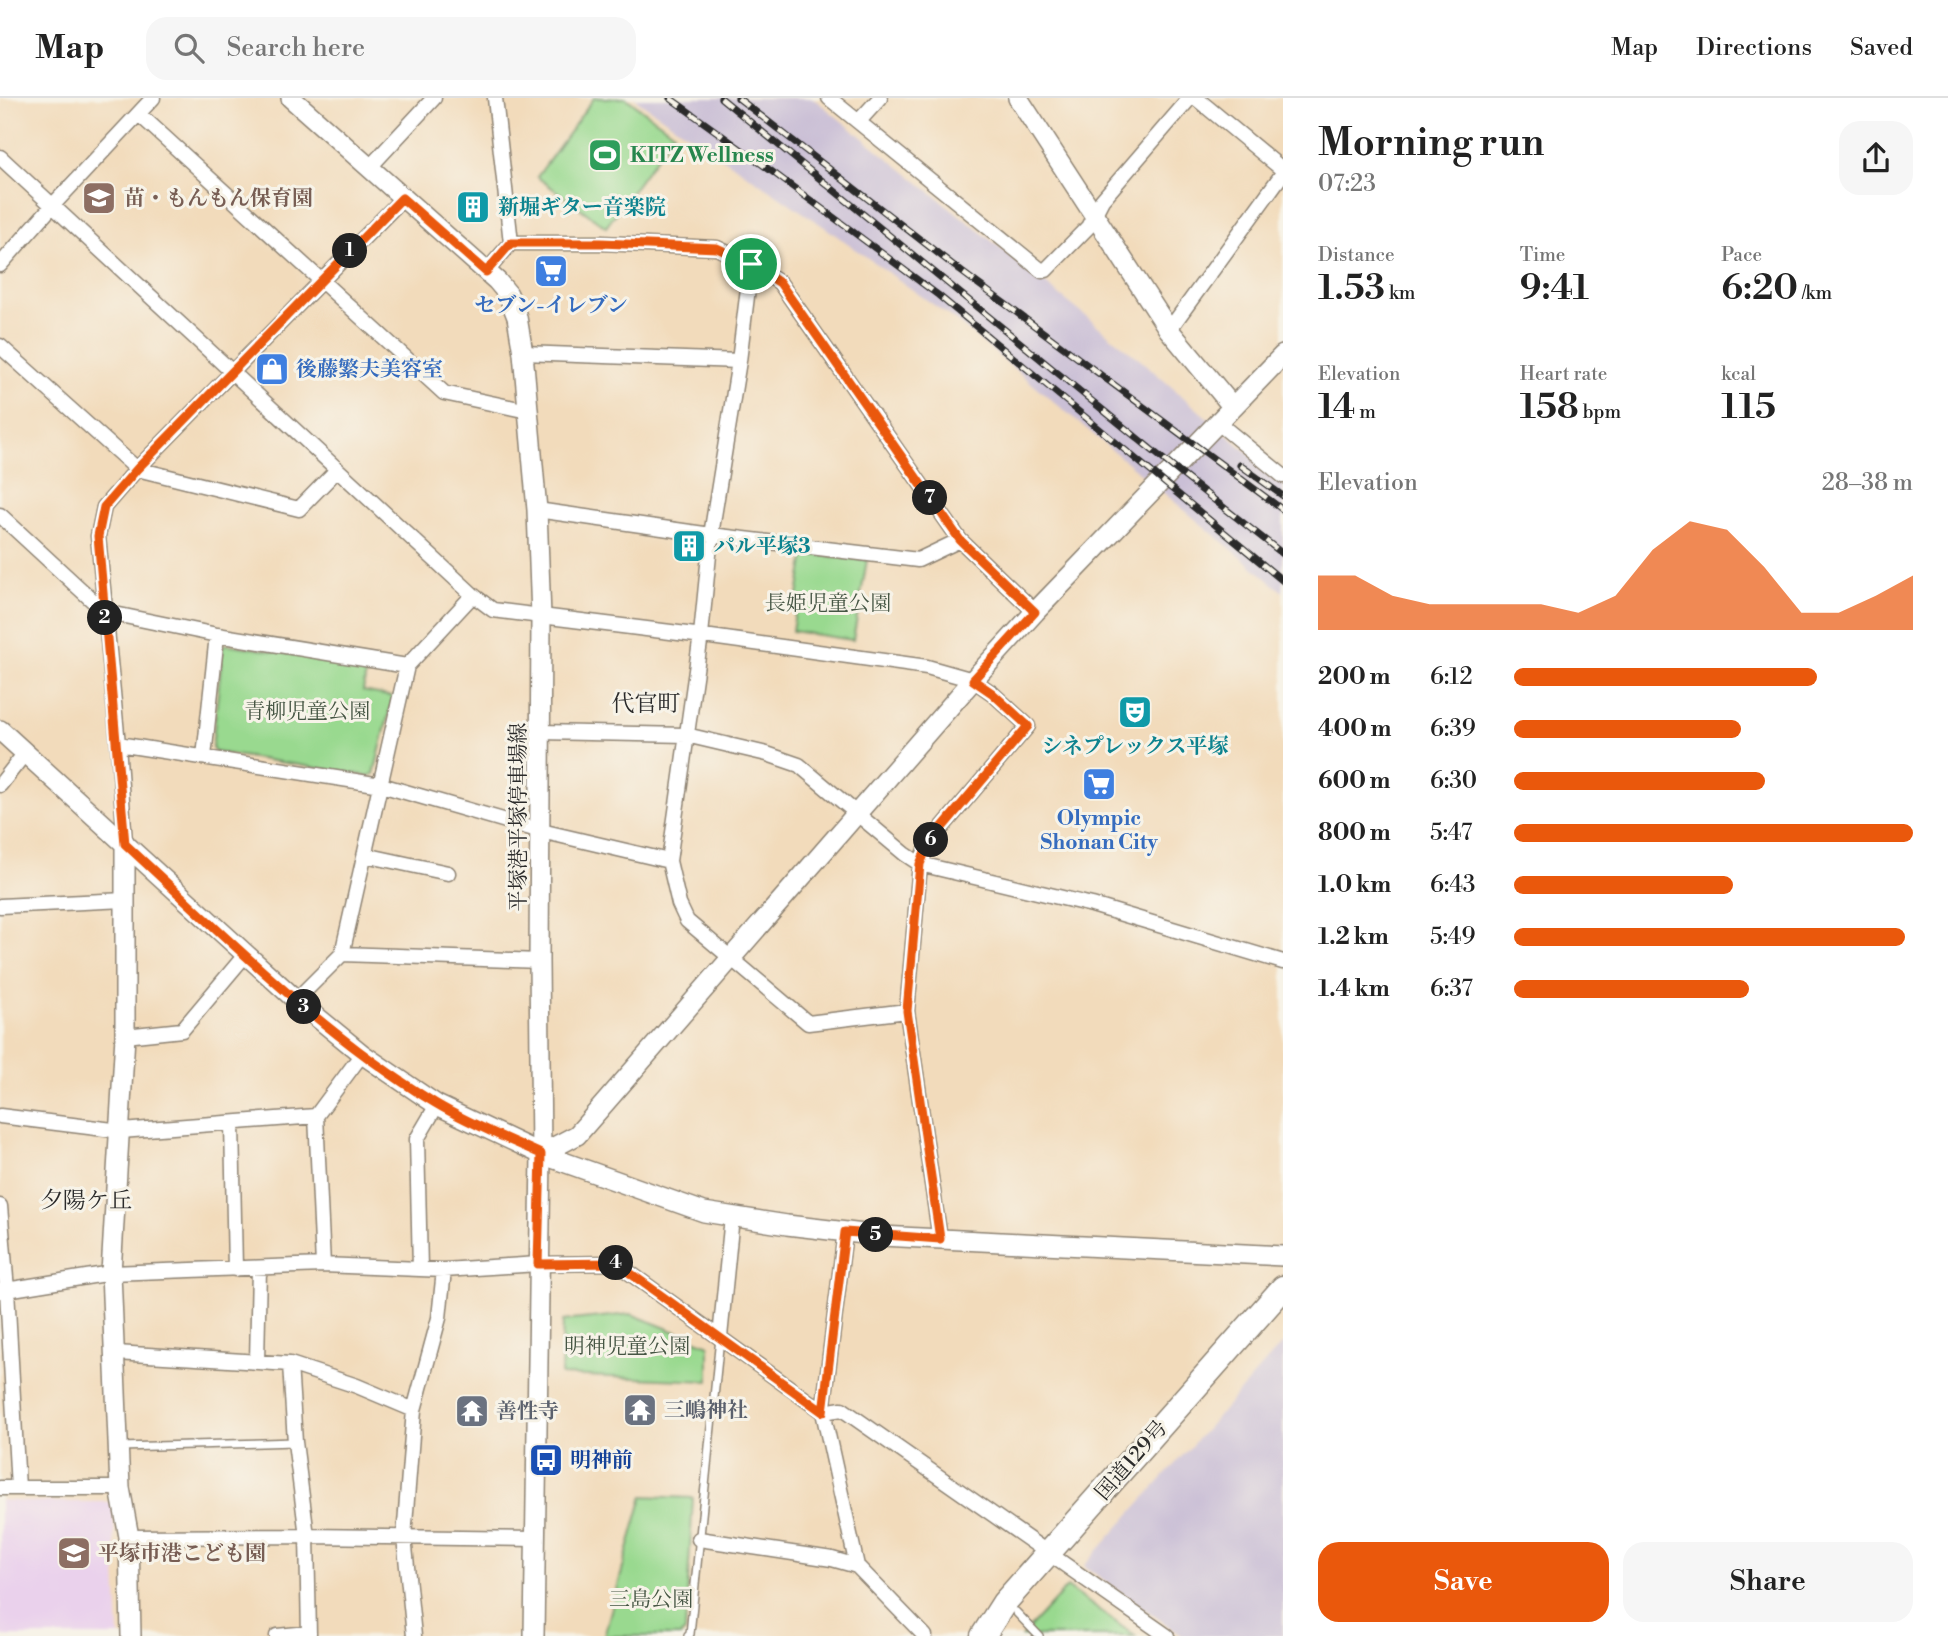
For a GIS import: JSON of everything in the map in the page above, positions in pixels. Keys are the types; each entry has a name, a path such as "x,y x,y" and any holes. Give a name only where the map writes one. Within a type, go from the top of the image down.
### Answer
{"highway":[{"name":"国道129号","path":"984,1636 1016,1612 1055,1558 1283,1288"},
{"name":"国道129号","path":"984,1636 1004,1603 1055,1558 1283,1311"}],"street":[{"path":"0,265 153,98"},
{"name":"平塚港平塚停車場線","path":"292,98 508,294 517,317 523,352 537,510 541,617 541,1154 534,1636"},
{"path":"369,168 434,98"},
{"path":"486,272 511,243 495,98"},
{"path":"829,98 1041,271 1046,270 1088,227 1102,200 1190,98"},
{"path":"859,121 880,98"},
{"path":"1018,98 1170,330 1232,406"},
{"path":"1170,330 1283,172 1196,98"},
{"path":"139,114 444,393 528,411"},
{"path":"0,157 231,373 473,595 493,610 701,635 928,667 973,680 992,693 1028,726 929,843 920,864 907,1011 940,1239"},
{"path":"131,1636 129,1537 120,1488 111,1273 125,1036 125,844 98,536 100,521 104,507 137,469 402,198"},
{"path":"511,243 601,243 717,248 751,264 780,283 960,540 1035,612"},
{"path":"751,264 669,861 679,904 687,921 808,1023 907,1011"},
{"path":"0,346 137,469 299,509 337,470"},
{"path":"523,352 739,361"},
{"path":"541,1154 577,1135 973,680 1283,355"},
{"path":"1217,422 1283,476"},
{"path":"537,510 918,560 960,540"},
{"path":"0,515 105,612 217,635 407,666"},
{"path":"296,1000 342,954 407,666 473,595"},
{"path":"204,757 217,635"},
{"path":"0,730 296,1000 362,1055 437,1105 541,1154 704,1212 732,1217 845,1232 940,1239 1283,1256"},
{"path":"541,732 686,735 767,754 799,765 920,864 1092,905 1283,962"},
{"path":"118,744 382,785 541,831 669,861"},
{"path":"0,785 25,752"},
{"path":"365,855 448,873"},
{"path":"0,906 125,900"},
{"path":"125,1036 182,1030 246,954"},
{"path":"342,954 539,961"},
{"path":"323,1265 316,1116 362,1055"},
{"path":"420,1269 417,1139 437,1105"},
{"path":"0,1116 121,1131 316,1116"},
{"path":"232,1123 235,1269"},
{"path":"0,1206 18,1488"},
{"path":"720,1337 732,1217"},
{"path":"845,1232 823,1412 857,1566"},
{"path":"4,1291 111,1273 323,1265 444,1270 538,1264 616,1263 823,1412 842,1409 1167,1636"},
{"path":"257,1362 259,1268"},
{"path":"414,1636 404,1537 414,1410 439,1318 444,1270"},
{"path":"116,1353 290,1364 414,1410"},
{"path":"277,1636 309,1635 307,1536 295,1442 290,1364"},
{"path":"0,1488 120,1488"},
{"path":"129,1537 535,1539"},
{"path":"699,1539 832,1559 857,1566 925,1636"}],"lane":[{"path":"690,1635 720,1337"},
{"path":"119,1447 295,1442"},
{"path":"1016,1612 1039,1636"}],"shaded area":[{"path":"634,98 813,98 1138,358 1283,483 1283,592 959,323 823,226"},
{"path":"1283,1343 1283,1636 1183,1636 1084,1566"},
{"name":"平塚市港こども園","path":"0,1500 109,1502 113,1506 119,1636 0,1636"}],"green space":[{"name":"KITZ Wellness","path":"594,98 626,98 674,133 606,227 537,177"},
{"name":"長姫児童公園","path":"805,554 867,560 853,640 792,631"},
{"name":"青柳児童公園","path":"226,644 367,666 363,691 393,697 374,774 369,776 215,752 212,748 223,646"},
{"name":"明神児童公園","path":"631,1314 709,1345 709,1381 561,1375 563,1321"},
{"name":"三島公園","path":"643,1496 693,1498 685,1632 680,1636 604,1636"},
{"path":"1067,1587 1135,1636 1022,1636"}],"railway":[{"path":"670,98 938,295 1283,581"},
{"path":"721,98 1283,554"},
{"path":"738,98 962,272 1283,510"},
{"path":"1240,465 1283,496"}],"place":[{"name":"KITZ Wellness","path":"605,155"},
{"name":"苗・もんもん保育園","path":"99,198"},
{"name":"新堀ギター音楽院","path":"473,207"},
{"name":"セブン-イレブン","path":"551,271"},
{"name":"後藤繁夫美容室","path":"272,369"},
{"name":"パル平塚3","path":"689,546"},
{"name":"シネプレックス平塚","path":"1135,712"},
{"name":"Olympic Shonan City","path":"1099,784"},
{"name":"三嶋神社","path":"640,1410"},
{"name":"善性寺","path":"472,1411"},
{"name":"明神前","path":"546,1460"},
{"name":"平塚市港こども園","path":"74,1553"}],"district":[{"name":"代官町","path":"646,703"},
{"name":"夕陽ケ丘","path":"86,1200"}],"route":[{"path":"402,198 486,272 511,243 601,243 717,248 751,264 780,283 960,540 1035,612 973,680 992,693 1028,726 929,843 920,864 907,1011 940,1239 845,1232 823,1412 616,1263 538,1264 541,1154 437,1105 362,1055 296,1000 125,844 98,536 104,507 137,469 402,198"}]}
